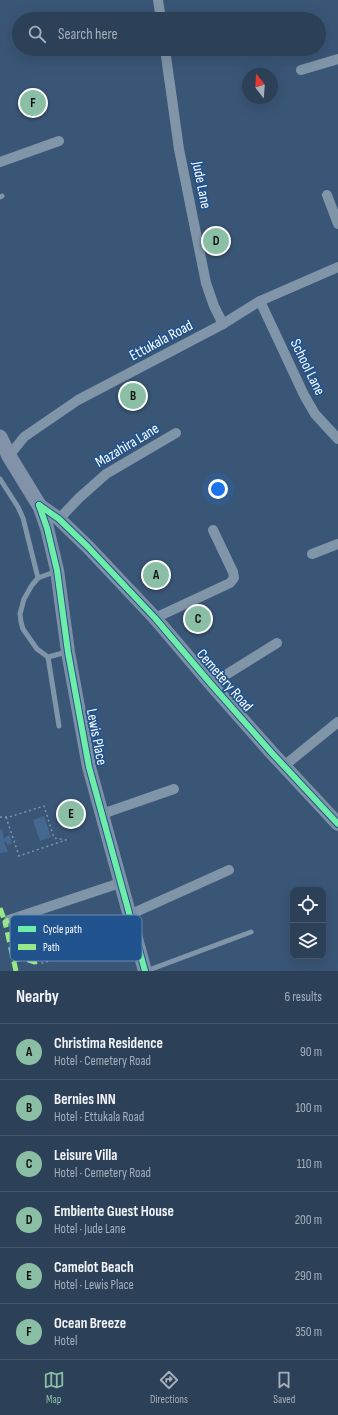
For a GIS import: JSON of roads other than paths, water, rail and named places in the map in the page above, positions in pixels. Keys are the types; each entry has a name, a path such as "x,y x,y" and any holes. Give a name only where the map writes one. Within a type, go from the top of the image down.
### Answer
{"main road":[{"path":"3,447 39,505"}],"street":[{"path":"158,0 160,12"},
{"name":"Jude Lane","path":"166,56 179,149 206,283 214,306 223,324"},
{"path":"300,70 338,60"},
{"path":"0,162 58,141"},
{"path":"327,195 338,224"},
{"name":"Ettukala Road","path":"3,447 24,438 78,400 223,324 260,301 338,267"},
{"name":"School Lane","path":"260,301 304,395 316,414 338,439"},
{"name":"Mazahira Lane","path":"59,519 79,498 106,474 176,433"},
{"name":"Cemetery Road","path":"39,505 59,519 75,534 155,618 284,766 337,820"},
{"name":"Lewis Place","path":"39,505 57,570 68,652 89,767 129,915"},
{"path":"46,528 75,534"},
{"path":"155,618 230,583 234,578 233,572 213,530"},
{"path":"312,554 338,544"},
{"path":"211,684 277,643"},
{"path":"284,766 338,722"},
{"path":"102,814 174,789"},
{"path":"129,915 229,870"},
{"path":"24,915 120,883"},
{"name":"Lewis Place","path":"142,958 146,971"}],"lane":[{"path":"0,479 18,507 23,518 38,578"},
{"path":"57,570 38,578 32,585 24,599 20,614 23,629 37,649 48,657 59,726"},
{"path":"48,657 68,652"},
{"path":"146,971 252,932"}],"water":[{"path":"44,816 51,837 40,841 33,820"},
{"path":"2,829 4,840 5,837 10,835 12,844 7,845 6,842 4,842 8,852 0,853 0,830"}],"place":[{"name":"Ocean Breeze","path":"33,103"},
{"name":"Embiente Guest House","path":"216,241"},
{"name":"Bernies INN","path":"133,396"},
{"name":"Christima Residence","path":"156,575"},
{"name":"Leisure Villa","path":"198,619"},
{"name":"Camelot Beach","path":"71,814"}]}
